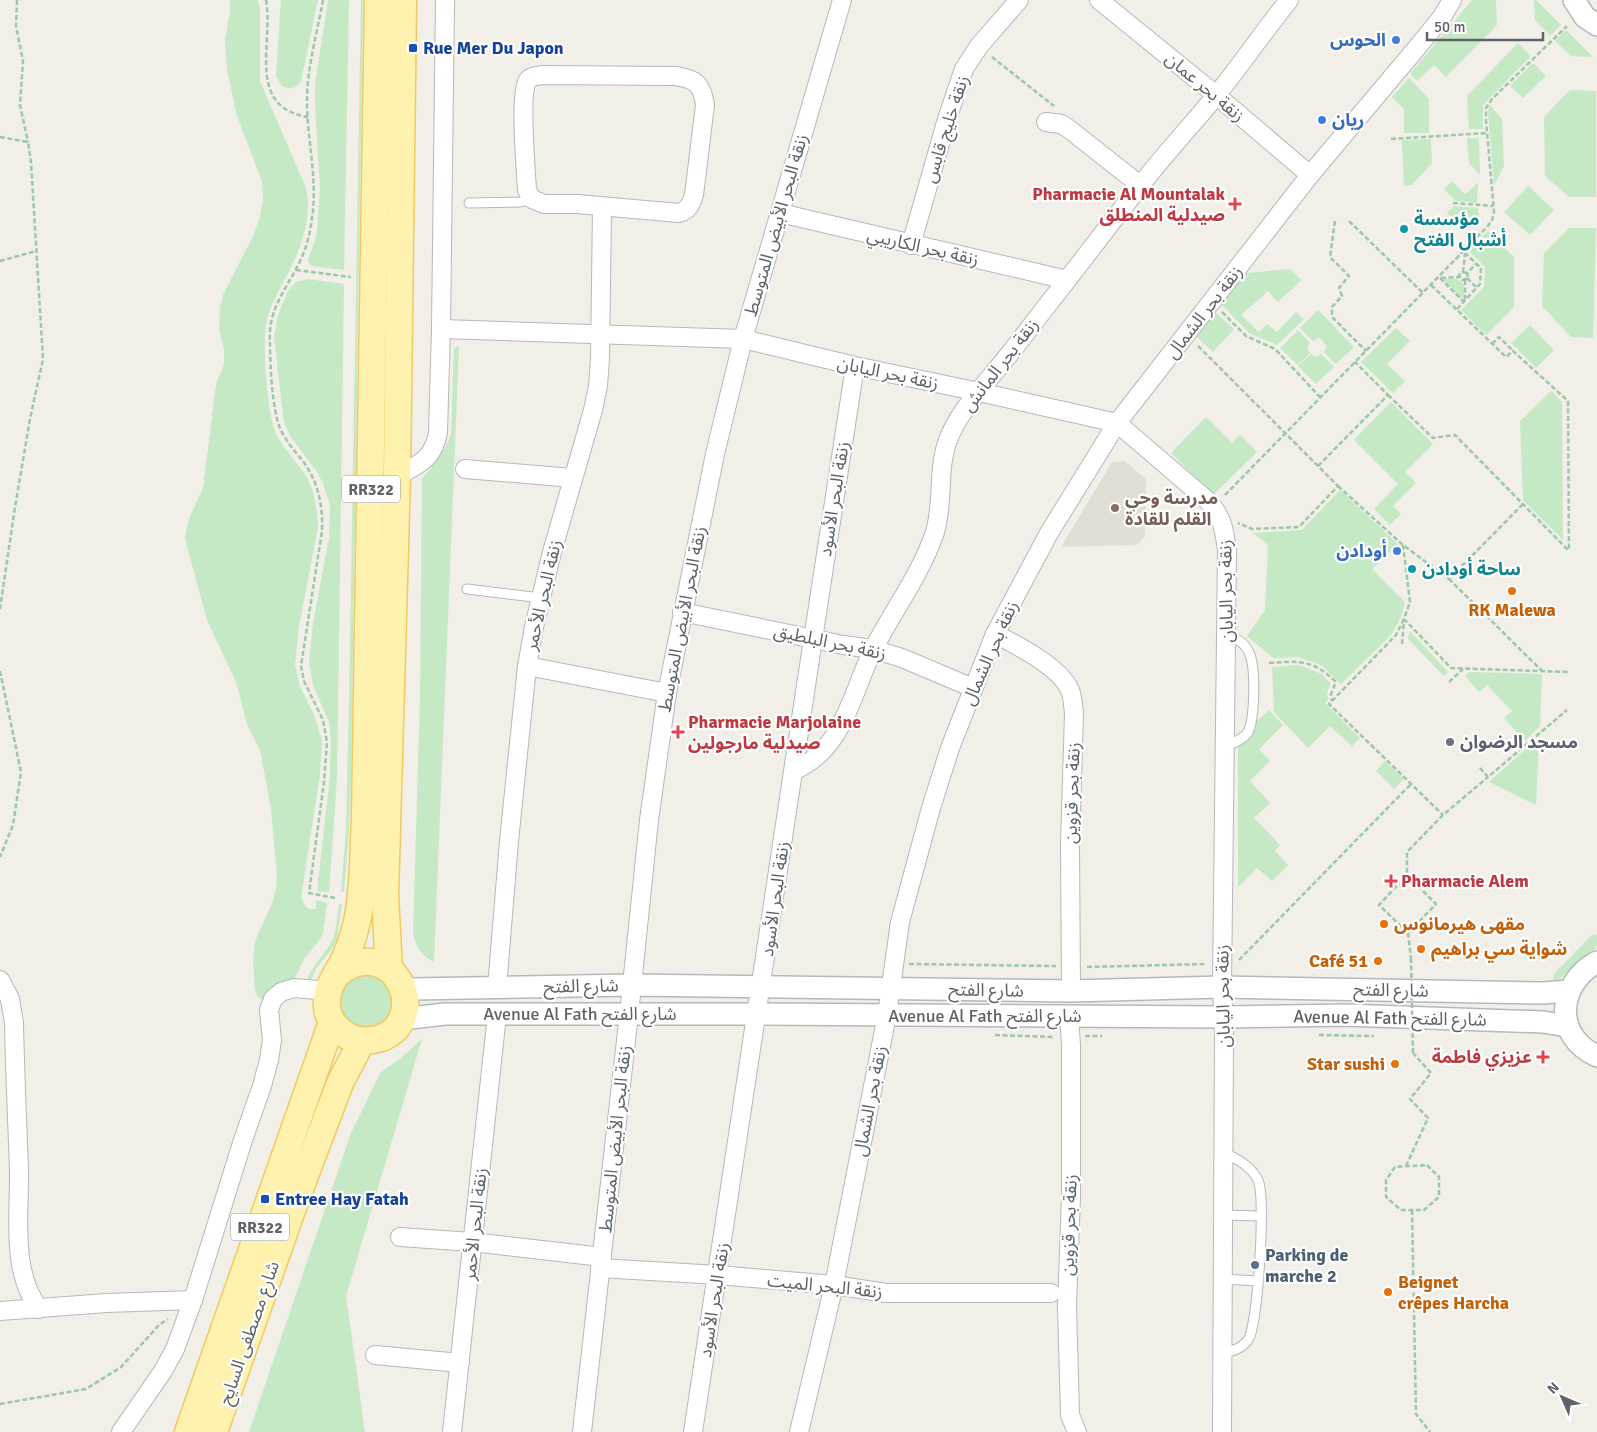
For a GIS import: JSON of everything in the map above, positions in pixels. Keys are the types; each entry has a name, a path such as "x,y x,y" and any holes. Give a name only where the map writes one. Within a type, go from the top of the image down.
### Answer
{"main road":[{"name":"RR322","path":"188,1432 332,1022 327,1006 333,982 352,940 357,921 365,819 378,0"},
{"name":"RR322","path":"402,1019 405,1009 405,998 396,978 385,896 397,476 404,0"},
{"path":"333,982 351,964 368,962 379,964 396,978"},
{"path":"332,1022 345,1035 362,1041 374,1040 385,1036 395,1029 402,1019"},
{"name":"شارع مصطفى السايح","path":"214,1432 288,1222 340,1082 362,1041"}],"street":[{"path":"397,476 424,461 430,455 437,440 441,329 445,0"},
{"name":"زنقة البحر الأبيض المتوسط","path":"582,1432 649,820 667,693 715,454 743,339 842,0"},
{"name":"زنقة خليج قابس","path":"911,245 947,119 964,69 979,46 1019,0"},
{"name":"زنقة بحر عمان","path":"1099,0 1310,175"},
{"name":"زنقة بحر الشمال","path":"799,1432 834,1285 887,1015 900,922 912,873 944,765 995,634 1049,533 1117,423 1310,175 1442,17 1452,0"},
{"path":"1574,0 1586,17 1597,25"},
{"name":"زنقة بحر المانش","path":"794,770 807,764 826,747 838,730 852,703 873,649 901,603 931,540 942,494 944,453 954,425 1140,185 1216,96 1286,1"},
{"path":"542,75 675,76 694,81 699,85 704,95 705,105 694,195 686,211 679,213 544,204 532,199 527,190 524,120 525,88 528,80 532,77 542,75"},
{"path":"1046,122 1061,124 1070,129 1140,185"},
{"name":"زنقة البحر الأحمر","path":"497,988 509,841 527,666 540,598 593,410 598,386 602,207"},
{"name":"زنقة بحر الكاريبي","path":"780,213 1067,280"},
{"name":"زنقة بحر اليابان","path":"441,329 743,339 855,366 1117,423 1216,511 1223,525 1227,550 1222,987 1224,1017 1222,1432"},
{"name":"زنقة البحر الأسود","path":"693,1432 762,986 812,638 855,366"},
{"path":"465,469 573,478"},
{"name":"زنقة بحر البلطيق","path":"682,612 873,649 902,658 973,688"},
{"name":"زنقة بحر قزوين","path":"995,634 1040,659 1070,690 1074,713 1070,845 1071,991"},
{"path":"527,666 667,693"},
{"path":"1597,962 1580,973 1569,991 1566,1008 1568,1026 1578,1042 1584,1049 1597,1056"},
{"name":"شارع الفتح","path":"396,978 414,989 631,985 762,986 891,990 1071,991 1222,987 1543,993 1569,991"},
{"path":"0,980 10,1000 14,1023 20,1252 25,1282 30,1297 39,1309"},
{"path":"121,1432 163,1371 175,1349 193,1300 269,1060 272,1040 269,1010 273,1000 281,992 294,988 333,982"},
{"name":"Avenue Al Fath شارع الفتح","path":"402,1019 445,1014 1224,1017 1346,1015 1543,1022 1568,1026"},
{"name":"زنقة البحر الأحمر","path":"452,1432 497,1015"},
{"name":"زنقة بحر قزوين","path":"1069,1016 1071,1046 1071,1197 1067,1306 1070,1415 1077,1432"},
{"name":"زنقة البحر الميت","path":"400,1237 472,1242 601,1263 834,1285 886,1293 1051,1293"},
{"path":"1067,1306 1056,1300 1051,1293 1058,1284 1068,1280"},
{"path":"0,1312 106,1303 193,1300"},
{"path":"375,1355 460,1363"}],"lane":[{"path":"469,203 520,202 532,199"},
{"path":"468,589 540,598"},
{"path":"1225,746 1239,741 1247,733 1252,720 1253,698 1252,660 1248,649 1238,640 1227,639"},
{"path":"1222,1352 1238,1350 1248,1339 1252,1331 1258,1281 1261,1216 1259,1182 1246,1164 1223,1152"},
{"path":"1223,1215 1261,1216"},
{"path":"1222,1279 1258,1281"}],"path":[{"path":"0,609 30,419 43,359 31,162 20,105 23,60 16,26 16,0"},
{"path":"266,0 267,83 281,107 294,115 308,117"},
{"path":"323,0 308,84 313,217 307,244 296,270 278,299 273,312 270,341 278,421 285,437 311,474 317,487 323,516 301,666 304,682 323,720 327,742 324,782 309,893 335,898"},
{"path":"1338,486 1299,527 1252,529 1216,511 1284,434 1439,278 1492,220 1493,206 1485,114 1488,104 1567,26"},
{"path":"1391,138 1487,133"},
{"path":"0,137 28,142"},
{"path":"1453,203 1493,206"},
{"path":"1335,221 1330,257 1349,276 1339,288 1342,296 1332,307 1332,317 1366,351"},
{"path":"1349,221 1423,293"},
{"path":"0,261 36,251"},
{"path":"1457,309 1480,284 1481,268 1464,252"},
{"path":"1464,252 1466,279 1464,301"},
{"path":"1460,277 1461,273 1465,273 1476,264"},
{"path":"296,270 351,277"},
{"path":"1439,278 1460,277 1462,280 1466,279 1477,288"},
{"path":"1439,278 1464,301"},
{"path":"1431,284 1506,357 1513,350"},
{"path":"1212,302 1246,336 1275,350 1320,397"},
{"path":"1186,334 1338,486 1403,545 1449,579 1543,672"},
{"path":"1355,362 1433,438 1455,435 1569,551 1568,401 1499,337 1492,344"},
{"path":"1318,466 1388,395"},
{"path":"1449,579 1523,504"},
{"path":"1403,545 1410,602 1404,619 1396,635 1329,704 1443,815"},
{"path":"1402,644 1404,619"},
{"path":"1404,619 1451,668 1570,672"},
{"path":"1269,663 1301,661 1324,671 1336,682 1331,694 1332,701"},
{"path":"1449,682 1463,669"},
{"path":"0,671 21,772 13,825 0,857"},
{"path":"1406,1166 1428,1118 1410,1099 1431,1073 1413,1053 1411,958 1408,933 1379,905 1407,876 1407,852 1443,815 1566,710"},
{"path":"1480,768 1488,777"},
{"path":"1240,958 1411,784"},
{"path":"1407,876 1436,904 1408,933"},
{"path":"1427,1165 1439,1177 1439,1197 1424,1210 1401,1210 1386,1197 1386,1180 1395,1167 1406,1166 1427,1165"},
{"path":"1412,1210 1416,1414 1430,1432"},
{"path":"0,1404 86,1389 121,1367 159,1325 193,1300"}],"shaded area":[{"name":"مدرسة وحي القلم للقادة","path":"1125,461 1146,479 1145,536 1137,545 1061,547 1112,462"}],"green space":[{"path":"230,0 258,0 260,10 260,81 306,188 308,198 307,218 300,247 268,316 265,335 265,358 271,415 277,436 309,482 317,514 318,527 299,627 295,665 300,687 315,717 322,741 320,774 301,898 309,909 316,909 316,900 327,903 323,934 304,959 293,982 265,1003 255,990 253,962 255,941 273,901 276,888 277,876 271,809 260,750 247,724 236,682 207,620 185,539 188,521 203,488 216,384 224,364 224,349 219,330 220,307 223,295 260,218 263,199 262,181 237,116 227,69 225,40"},
{"path":"281,0 318,0 301,81 293,88 282,86 276,76"},
{"path":"328,0 349,0 344,270 312,266 308,259 317,231 320,188 315,84"},
{"path":"361,0 363,0 351,774 344,892 341,892 346,832 349,702"},
{"path":"1472,0 1496,0 1497,25 1446,77 1434,65 1417,81 1410,74"},
{"path":"1534,0 1561,25 1550,36 1535,20"},
{"path":"1566,30 1593,57 1571,56 1555,41"},
{"path":"1518,43 1531,56 1483,105 1483,129 1469,129 1467,96"},
{"path":"1533,63 1546,76 1523,98 1510,86"},
{"path":"1409,78 1429,99 1429,133 1404,133 1404,109 1392,97"},
{"path":"1570,90 1596,91 1596,197 1569,197 1545,176 1544,117"},
{"path":"1490,105 1502,119 1504,166 1494,185 1488,112"},
{"path":"1467,138 1479,138 1480,175 1469,163"},
{"path":"1431,139 1432,163 1412,185 1404,186 1402,140"},
{"path":"1452,181 1465,194 1478,183 1477,203 1456,201 1444,189"},
{"path":"1528,186 1554,210 1530,235 1504,212"},
{"path":"1454,206 1478,208 1479,218 1466,231 1447,213"},
{"path":"1569,228 1596,228 1593,338 1571,337 1542,306 1544,253"},
{"path":"1488,231 1514,257 1514,307 1486,335 1461,310 1484,287 1485,267 1468,250"},
{"path":"1290,269 1302,280 1278,302 1268,291 1241,315 1259,332 1267,324 1277,332 1296,312 1304,319 1277,345 1249,333 1221,304 1247,273"},
{"path":"307,279 344,284 337,778 329,892 317,891 330,777 331,739 329,722 313,685 309,662 313,623 329,538 330,506 323,483 317,472 290,436 284,423 274,337 278,315 288,291 296,282"},
{"path":"1445,279 1457,279 1464,285 1464,297 1461,298 1444,281"},
{"path":"1318,310 1336,328 1335,330 1354,347 1336,364 1324,352 1327,346 1319,337 1313,341 1300,328"},
{"path":"1215,312 1234,329 1213,352 1196,336"},
{"path":"1530,325 1554,350 1536,368 1511,343"},
{"path":"1396,328 1410,341 1387,364 1405,381 1393,393 1361,362"},
{"path":"1298,330 1310,343 1307,348 1310,353 1298,365 1280,348"},
{"path":"459,347 434,962 420,950 413,933 420,698 422,479 435,463 449,441 451,434 454,348"},
{"path":"1311,354 1316,357 1321,354 1334,367 1316,384 1298,366"},
{"path":"1551,391 1562,402 1563,540 1523,500 1520,421"},
{"path":"1391,402 1433,444 1405,472 1416,483 1393,506 1401,514 1390,525 1374,509 1398,484 1354,440"},
{"path":"1206,417 1232,443 1240,435 1257,452 1213,495 1171,453"},
{"path":"1340,490 1398,544 1372,569 1405,602 1401,617 1392,634 1341,684 1321,665 1298,657 1273,658 1247,636 1265,610 1268,545 1253,533 1302,530"},
{"path":"1410,631 1448,672 1444,676 1408,639"},
{"path":"1299,665 1322,674 1331,684 1327,692 1328,700 1325,703 1360,738 1352,746 1330,726 1308,748 1274,712 1272,667"},
{"path":"1469,672 1542,674 1540,726 1525,741 1504,718 1512,711 1487,685 1479,692 1465,676"},
{"path":"1269,710 1283,725 1259,749 1270,761 1250,781 1270,803 1254,818 1280,845 1275,851 1288,865 1272,881 1257,868 1238,887 1238,746 1248,738 1255,723"},
{"path":"1539,737 1536,805 1489,782"},
{"path":"1385,761 1404,779 1394,789 1376,771"},
{"path":"339,904 342,904 337,939 332,949 316,969 310,983 306,983 311,971 333,939"},
{"path":"1593,934 1597,935 1595,949 1575,968 1553,983 1554,974"},
{"path":"369,973 386,981 394,1007 385,1023 367,1030 349,1025 338,1010 339,991 344,983"},
{"path":"422,1039 346,1296 365,1432 249,1432 351,1133 381,1072 401,1058"}],"place":[{"name":"الحوس","path":"1396,40"},
{"name":"Rue Mer Du Japon","path":"413,48"},
{"name":"ريان","path":"1322,120"},
{"name":"Pharmacie Al Mountalak صيدلية المنطلق","path":"1235,204"},
{"name":"مؤسسة أشبال الفتح","path":"1404,229"},
{"name":"مدرسة وحي القلم للقادة","path":"1115,508"},
{"name":"أودادن","path":"1397,551"},
{"name":"ساحة أودادن","path":"1412,569"},
{"name":"RK Malewa","path":"1512,591"},
{"name":"Pharmacie Marjolaine صيدلية مارجولين","path":"678,732"},
{"name":"مسجد الرضوان","path":"1450,742"},
{"name":"Pharmacie Alem","path":"1391,881"},
{"name":"مقهى هيرمانوس","path":"1384,924"},
{"name":"شواية سي براهيم","path":"1421,949"},
{"name":"Café 51","path":"1378,961"},
{"name":"عزيزي فاطمة","path":"1543,1057"},
{"name":"Star sushi","path":"1395,1064"},
{"name":"Entree Hay Fatah","path":"265,1199"},
{"name":"Parking de marche 2","path":"1255,1265"},
{"name":"Beignet crêpes Harcha","path":"1388,1292"}]}
